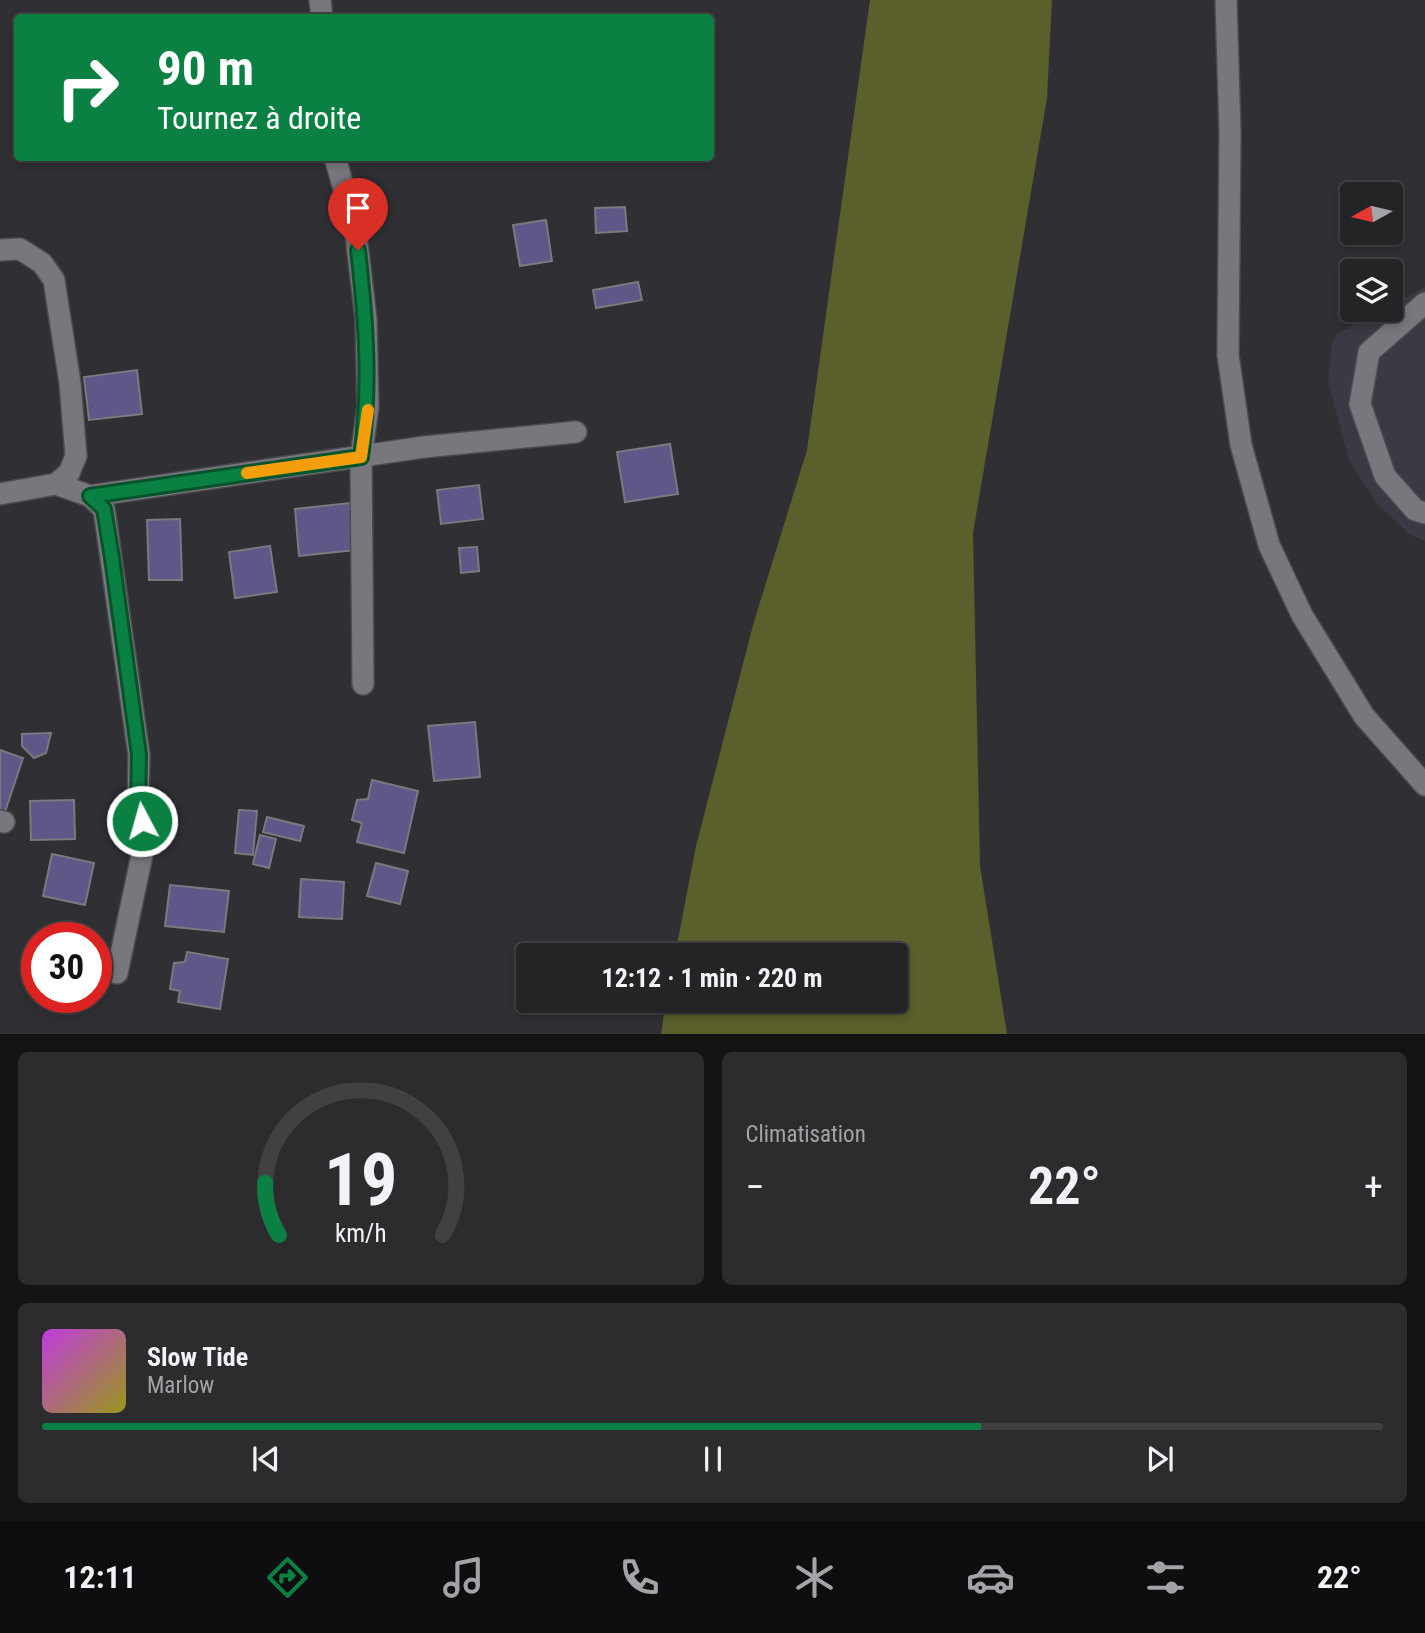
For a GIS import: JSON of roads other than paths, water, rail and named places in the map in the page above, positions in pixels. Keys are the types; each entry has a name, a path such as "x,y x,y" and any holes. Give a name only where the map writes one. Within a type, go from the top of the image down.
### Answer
{"street":[{"path":"1226,0 1230,132 1228,355 1241,445 1269,545 1301,615 1364,716 1425,785"},
{"path":"336,161 355,227 366,319 368,407 361,457 363,684"},
{"path":"0,250 20,249 42,263 54,280 70,383 76,456 69,473 56,484"},
{"path":"1425,303 1369,352 1360,404 1385,476 1415,509 1425,513"},
{"path":"90,496 361,457 576,432"},
{"path":"0,494 56,484 90,496 104,509 139,755 138,807 146,836 117,973"}]}
